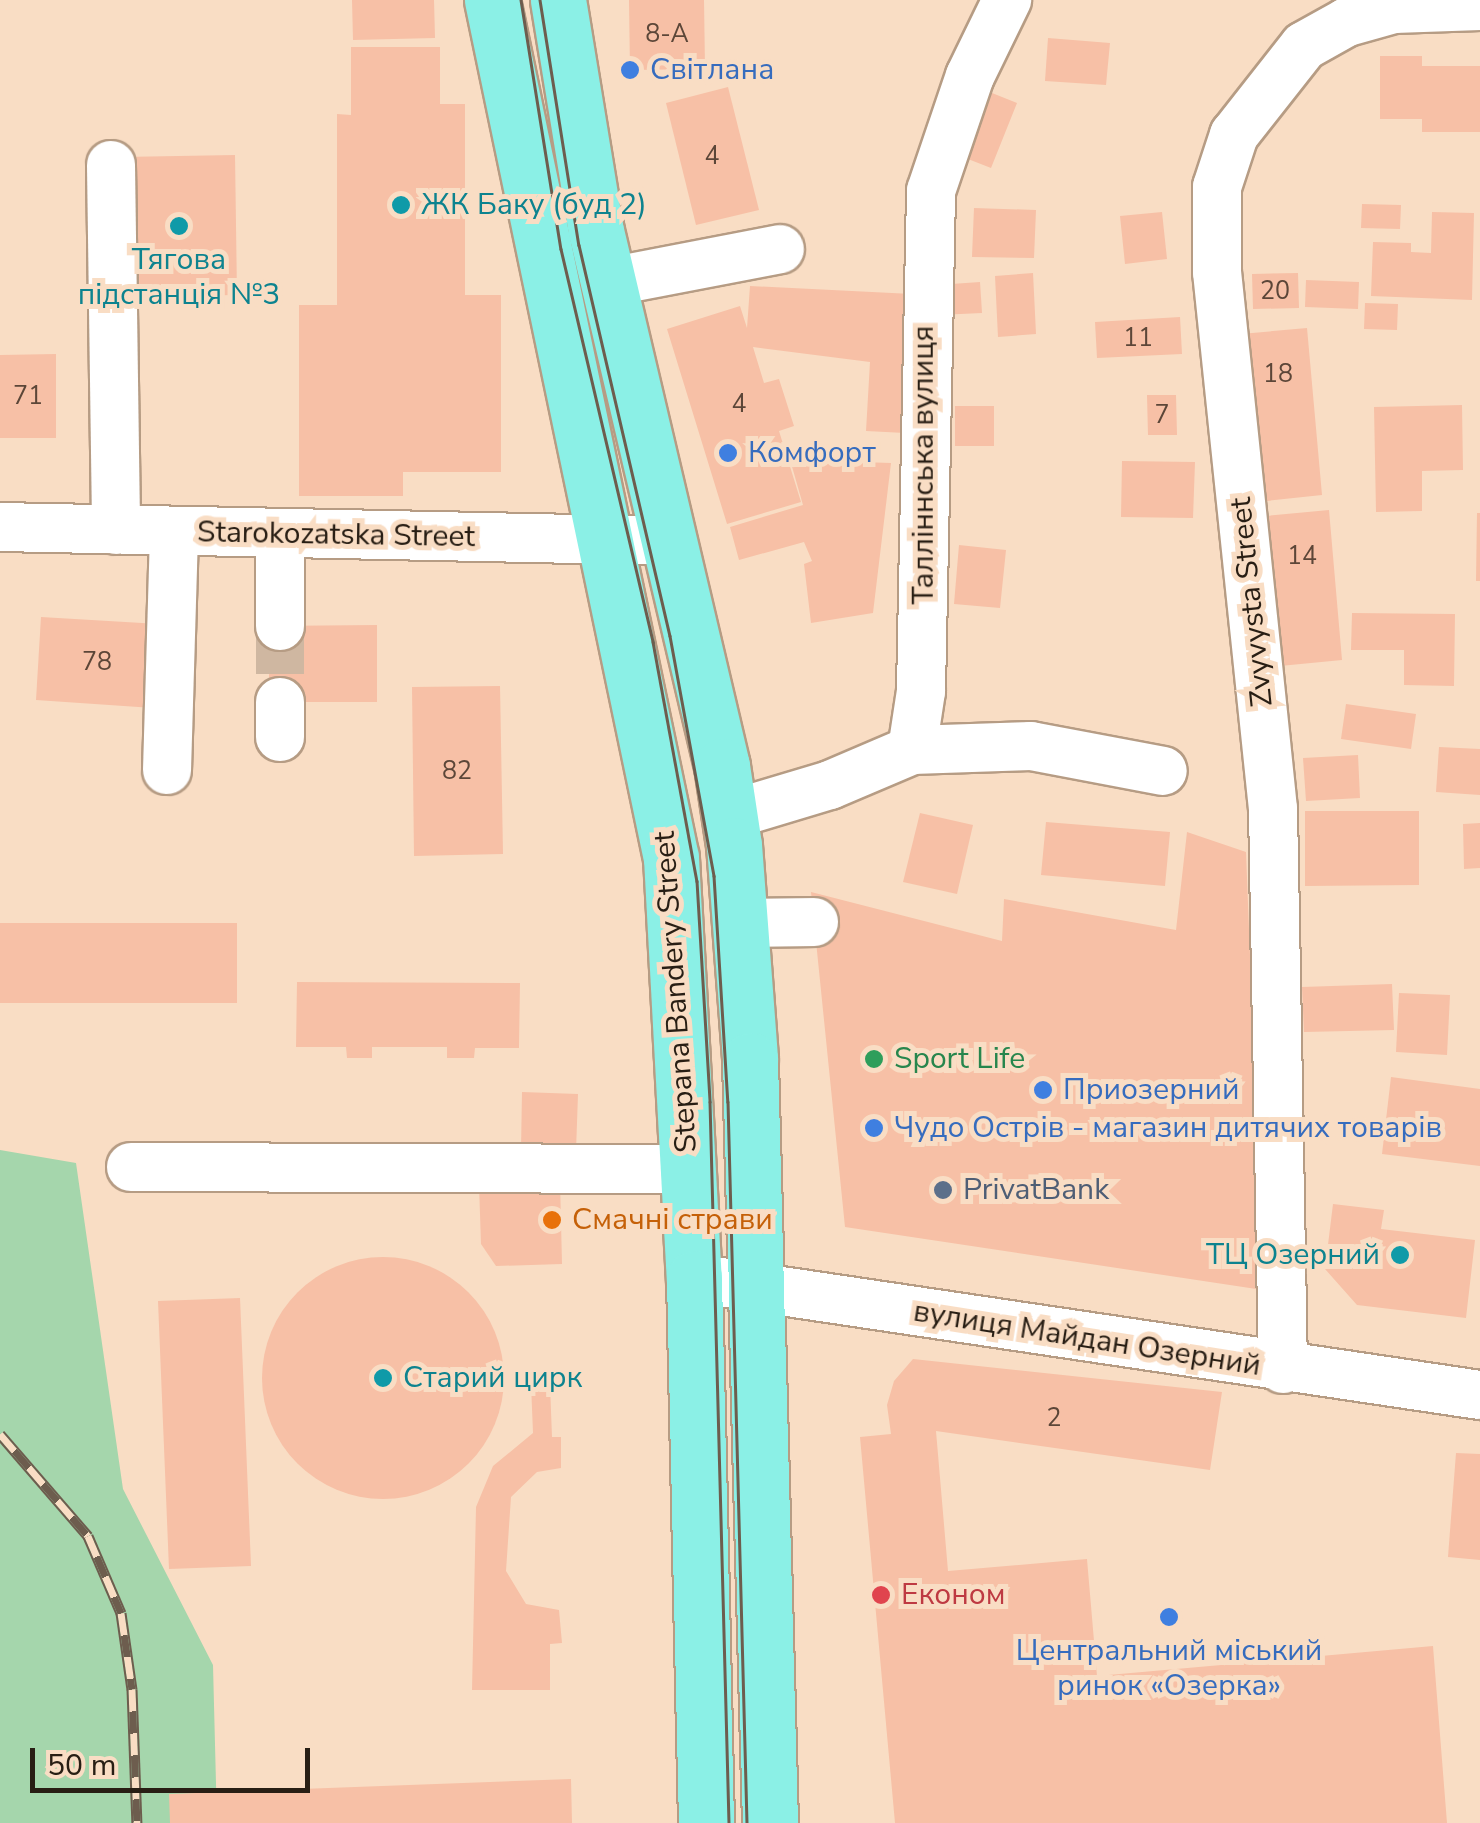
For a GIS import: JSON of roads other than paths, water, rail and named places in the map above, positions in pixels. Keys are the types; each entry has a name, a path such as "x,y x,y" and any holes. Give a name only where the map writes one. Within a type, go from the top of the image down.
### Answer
{"main road":[{"name":"Stepana Bandery Street","path":"492,0 536,238 607,541 670,858 694,1278 706,1823"},
{"path":"558,0 608,282 672,540 730,814 743,923 758,1288 770,1823"}],"street":[{"name":"Талліннська вулиця","path":"912,750 922,691 931,191 970,76 1008,0"},
{"name":"Zvyvysta Street","path":"1283,1369 1273,809 1218,272 1217,187 1234,135 1304,46 1347,22 1394,9 1480,6"},
{"path":"111,165 116,530"},
{"path":"608,282 780,249"},
{"name":"Starokozatska Street","path":"0,527 672,540"},
{"path":"167,770 174,532"},
{"path":"280,533 280,626"},
{"path":"730,814 830,785 912,750 1031,746 1163,771"},
{"path":"743,923 814,922"},
{"path":"131,1166 689,1169"},
{"name":"вулиця Майдан Озерний","path":"694,1278 1283,1369 1480,1395"}],"tunnel":[{"path":"280,626 280,702"}],"tram line":[{"path":"521,0 561,249 653,642 697,881 710,1102 729,1823"},
{"path":"540,0 579,245 670,636 714,876 728,1102 747,1823"}],"railway":[{"path":"0,1434 88,1536 121,1613 132,1689 137,1823"}],"place":[{"name":"Світлана","path":"630,70"},
{"name":"ЖК Баку (буд 2)","path":"401,205"},
{"name":"Тягова пiдстанцiя №3","path":"179,226"},
{"name":"Комфорт","path":"728,453"},
{"name":"Sport Life","path":"874,1059"},
{"name":"Приозерний","path":"1043,1090"},
{"name":"Чудо Острів - магазин дитячих товарів","path":"874,1128"},
{"name":"PrivatBank","path":"943,1190"},
{"name":"Смачні страви","path":"552,1220"},
{"name":"ТЦ Озерний","path":"1400,1255"},
{"name":"Старий цирк","path":"383,1378"},
{"name":"Економ","path":"881,1595"},
{"name":"Центральний міський ринок «Озерка»","path":"1169,1617"}]}
